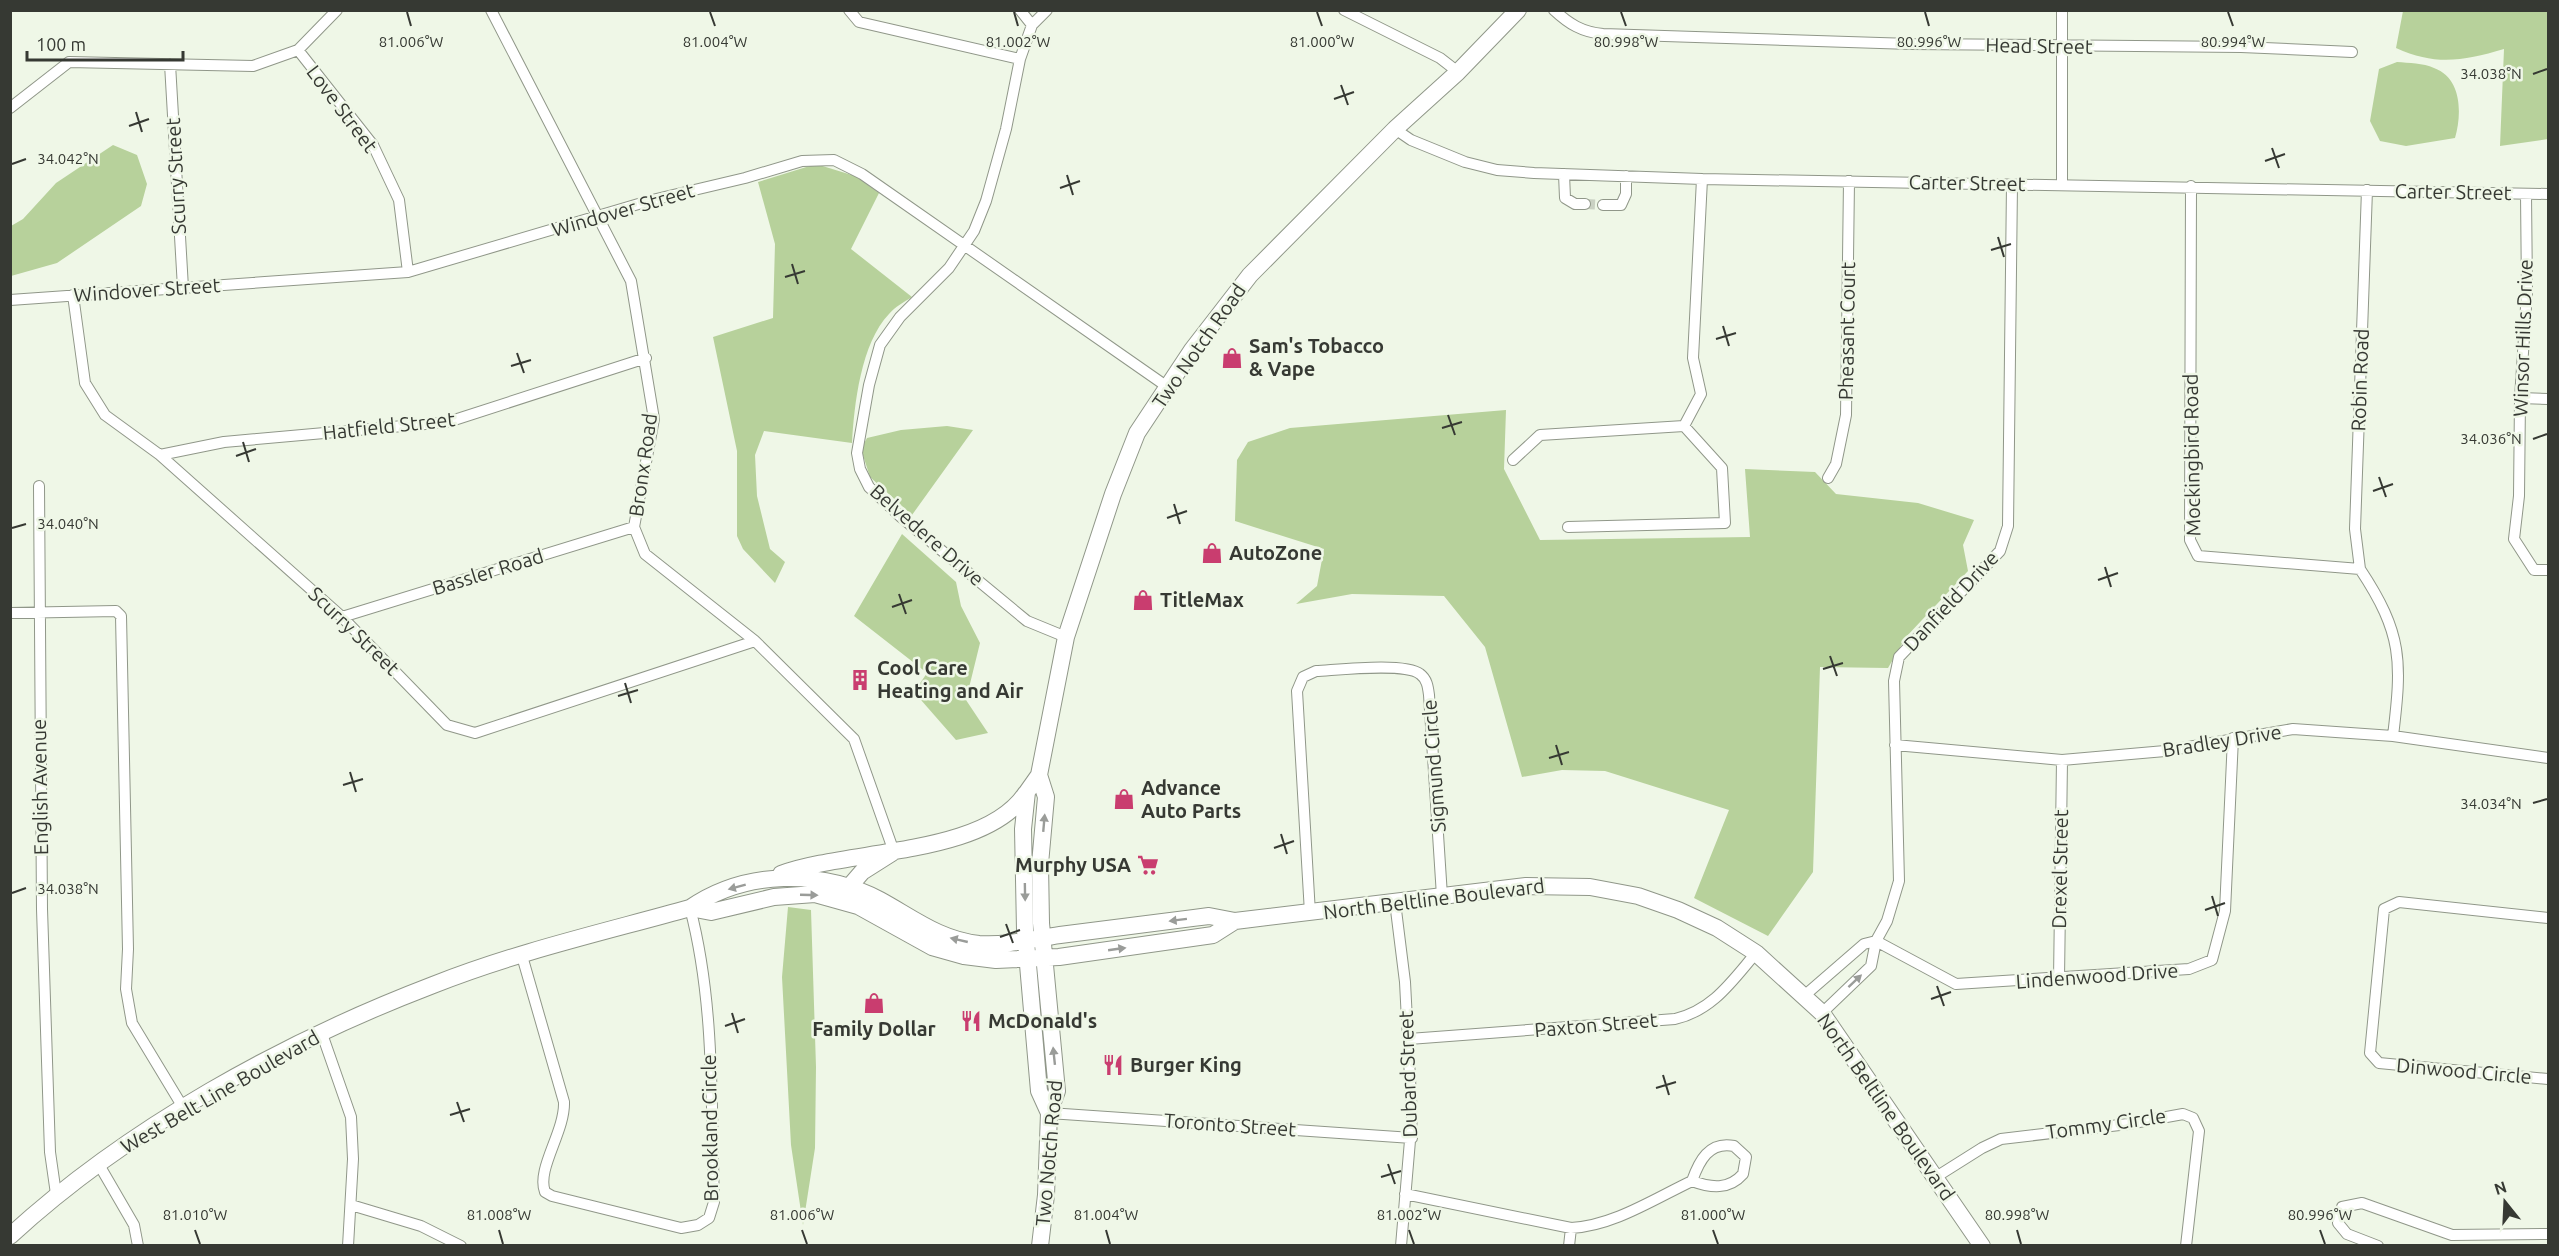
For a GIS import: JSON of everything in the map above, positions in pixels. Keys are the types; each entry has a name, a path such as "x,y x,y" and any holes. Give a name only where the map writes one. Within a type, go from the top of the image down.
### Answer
{"main road":[{"name":"Two Notch Road","path":"1049,1113 1039,1091 1027,964 1021,943 1023,830 1027,792 1039,775 1066,637 1113,494 1137,433 1169,388 1197,342 1243,283 1395,129 1458,72 1518,10"},
{"name":"Two Notch Road","path":"1039,775 1046,797 1041,864 1042,931 1052,957 1057,1091 1049,1113 1046,1195 1040,1245"},
{"path":"982,830 1009,814 1027,792"},
{"path":"763,880 807,865 894,852 982,830 1023,830"},
{"path":"844,893 862,873 894,852"},
{"name":"West Belt Line Boulevard","path":"10,1236 56,1194 98,1163 184,1108 270,1059 322,1034 435,984 522,956 690,908 708,895 763,880 815,879 844,893 864,909 909,936 941,950 982,959 1027,964 1052,957 1213,935 1235,921"},
{"name":"North Beltline Boulevard","path":"1021,943 1042,931 1209,916 1235,921 1526,886 1570,885 1614,891 1678,909 1717,928 1756,952 1822,1013 1982,1245"},
{"name":"West Belt Line Boulevard","path":"690,908 711,912 774,897 844,893 879,900 917,923 947,937 977,944 1021,943"}],"street":[{"path":"10,108 69,62 253,66 298,50 337,10"},
{"name":"Bronx Road","path":"491,10 632,281 654,419 634,527 645,554 756,641 854,739 894,852"},
{"path":"849,10 859,21 886,29 1020,59"},
{"path":"1020,10 1032,25"},
{"name":"Belvedere Drive","path":"1047,10 1032,25 1020,59 1006,129 986,201 965,247 949,268 892,325 880,345 857,453 860,469 869,487 901,517 1027,621 1066,637"},
{"path":"1344,10 1440,58 1458,72"},
{"name":"Head Street","path":"1554,10 1568,24 1588,33 1603,34 2061,46 2241,47 2352,52"},
{"path":"2062,10 2062,185"},
{"name":"Love Street","path":"298,50 373,145 399,200 408,272"},
{"name":"Scurry Street","path":"170,64 183,288"},
{"name":"Carter Street","path":"1395,129 1411,140 1465,162 1497,170 1564,174 1702,179 2548,194"},
{"name":"Windover Street","path":"10,300 408,272 802,161 824,159 843,164 862,174 1169,388"},
{"path":"1564,174 1565,198 1575,204 1585,204"},
{"path":"1603,205 1621,205 1626,194 1626,176"},
{"path":"1684,426 1701,394 1693,358 1702,179"},
{"name":"Pheasant Court","path":"1828,477 1836,464 1846,415 1849,181"},
{"name":"Danfield Drive","path":"1822,1013 1871,966 1876,941 1887,921 1899,881 1894,681 1899,657 2000,551 2008,526 2013,184"},
{"name":"Mockingbird Road","path":"2191,186 2190,540 2198,556 2360,569"},
{"name":"Robin Road","path":"2360,569 2355,529 2367,190"},
{"name":"Winsor Hills Drive","path":"2526,194 2527,292 2520,398 2519,496 2514,539 2534,570 2548,570"},
{"name":"Scurry Street","path":"73,295 85,383 105,415 159,455 342,616 447,725 475,733 756,641"},
{"name":"Hatfield Street","path":"159,455 224,442 448,423 646,358"},
{"path":"2520,398 2548,399"},
{"path":"1513,460 1540,435 1684,426"},
{"path":"1568,527 1725,523 1722,468 1684,426"},
{"name":"English Avenue","path":"39,486 38,613 42,920 50,1152 56,1194"},
{"name":"Bassler Road","path":"342,616 634,527"},
{"path":"2360,569 2381,601 2395,636 2399,685 2393,736"},
{"path":"10,613 116,611 121,616 128,949 126,989 132,1023 184,1108"},
{"name":"Sigmund Circle","path":"1310,913 1297,691 1303,677 1316,670 1405,668 1420,673 1425,678 1430,695 1442,896"},
{"name":"Bradley Drive","path":"1895,745 2062,759 2165,751 2293,729 2393,736 2548,758"},
{"name":"Lindenwood Drive","path":"1876,941 1956,984 2189,969 2212,960 2225,911 2233,738"},
{"name":"Drexel Street","path":"2059,979 2062,759"},
{"name":"Dubard Street","path":"1395,902 1409,1039 1412,1138 1401,1245"},
{"name":"Dinwood Circle","path":"2548,918 2400,902 2384,909 2370,1053 2379,1063 2548,1079"},
{"name":"Brookland Circle","path":"522,956 564,1102 562,1127 542,1179 545,1192 552,1196 681,1228 698,1225 705,1222 712,1212 713,1184 706,1003 701,956 690,908"},
{"path":"1804,996 1864,944 1876,941"},
{"name":"Paxton Street","path":"1409,1039 1690,1015 1720,996 1756,952"},
{"path":"322,1034 351,1117 353,1159 348,1245"},
{"name":"Toronto Street","path":"1049,1113 1412,1138"},
{"name":"Tommy Circle","path":"1936,1177 1982,1148 2001,1139 2128,1124 2182,1114 2193,1118 2199,1131 2186,1245"},
{"path":"1406,1194 1571,1228 1591,1226 1692,1181 1709,1186 1732,1184 1743,1174 1746,1157 1734,1146 1715,1148 1702,1157 1692,1181"},
{"path":"98,1163 134,1225 138,1245"},
{"path":"2378,1245 2347,1234 2338,1223 2342,1207 2362,1203 2451,1240 2548,1234"},
{"path":"351,1205 421,1226 461,1245"},
{"path":"1569,1245 1571,1228"}],"green space":[{"path":"2403,11 2548,11 2548,139 2500,146 2504,49 2450,60 2410,54 2396,48"},
{"path":"2397,62 2430,66 2450,80 2455,88 2459,108 2455,138 2406,146 2380,141 2370,121 2379,69"},
{"path":"113,145 137,155 147,184 141,206 57,263 11,276 11,226 23,219 56,183"},
{"path":"816,164 855,176 879,193 851,249 912,297 889,314 879,326 872,341 857,393 852,443 764,431 755,455 757,496 770,549 785,562 775,583 743,549 737,536 737,451 713,337 773,318 775,244 758,182"},
{"path":"1506,410 1504,469 1540,540 1750,537 1745,469 1815,472 1836,494 1918,503 1974,520 1963,545 1968,571 1906,637 1888,668 1820,667 1813,872 1768,936 1694,898 1729,810 1605,771 1562,770 1522,777 1485,647 1444,596 1352,594 1296,604 1317,586 1324,549 1235,521 1237,460 1248,442 1290,428"},
{"path":"947,426 973,430 912,515 870,477 861,449 867,438 901,430"},
{"path":"902,534 956,582 961,606 980,643 966,700 988,733 956,740 914,692 927,673 854,616"},
{"path":"788,907 811,910 816,1067 815,1148 803,1225 791,1145 782,977"}],"tunnel":[{"path":"1585,204 1603,205"}],"place":[{"name":"Sam's Tobacco & Vape","path":"1232,358"},
{"name":"AutoZone","path":"1212,553"},
{"name":"TitleMax","path":"1143,600"},
{"name":"Cool Care Heating and Air","path":"860,680"},
{"name":"Advance Auto Parts","path":"1124,799"},
{"name":"Murphy USA","path":"1148,865"},
{"name":"Family Dollar","path":"874,1003"},
{"name":"McDonald's","path":"971,1021"},
{"name":"Burger King","path":"1113,1065"}]}
